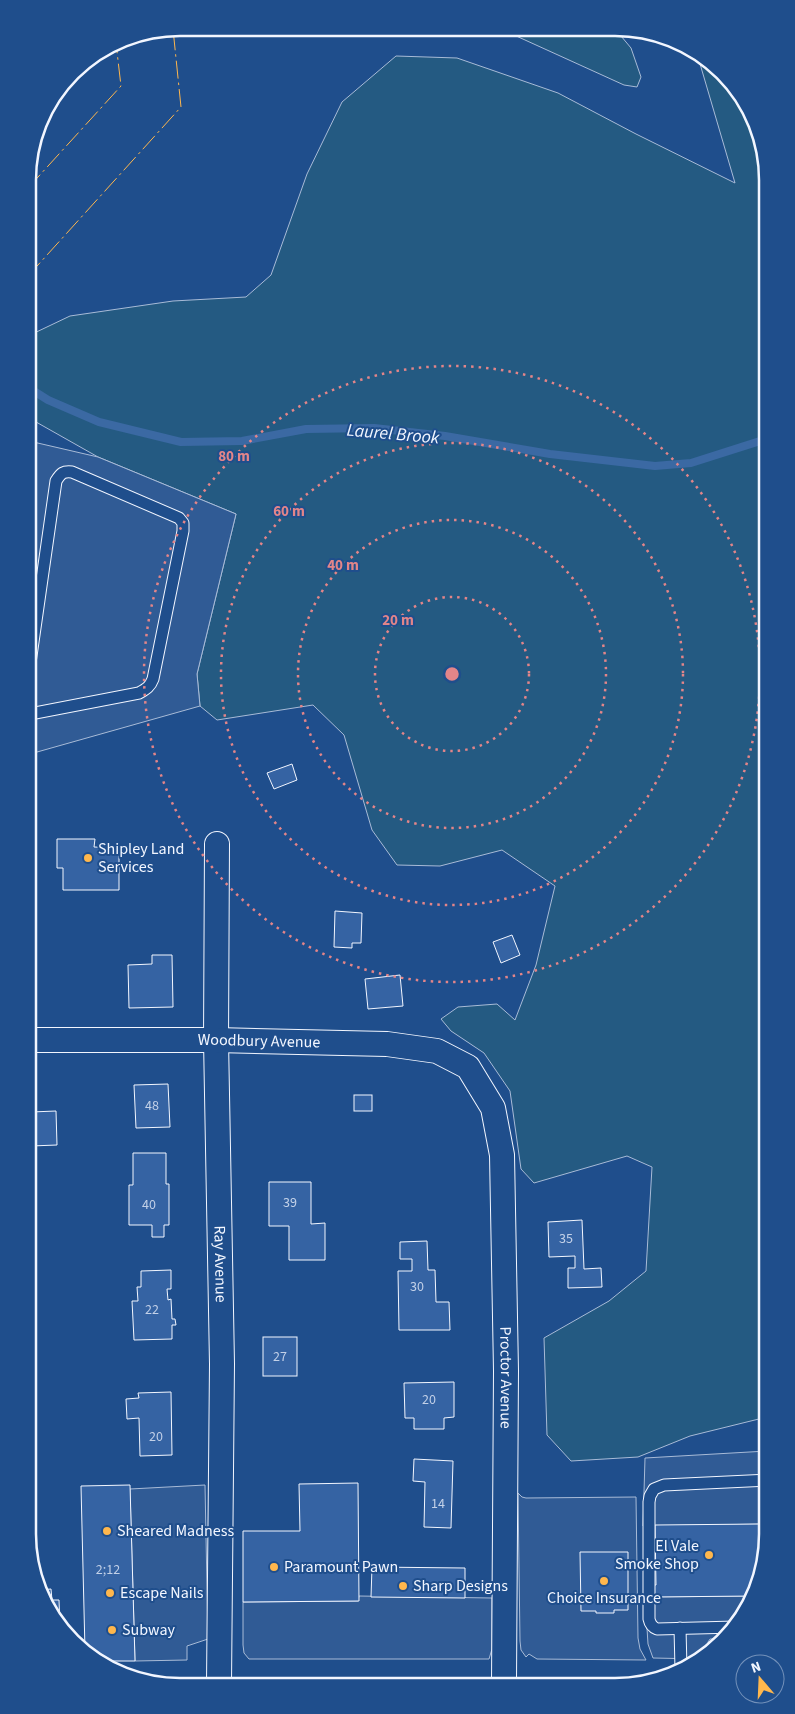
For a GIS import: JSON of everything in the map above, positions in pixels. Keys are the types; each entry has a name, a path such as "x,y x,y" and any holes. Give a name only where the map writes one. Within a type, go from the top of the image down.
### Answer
{"street":[{"name":"Ray Avenue","path":"217,844 216,1040 222,1364 219,1678"},
{"name":"Woodbury Avenue","path":"36,1040 216,1040 387,1044 437,1051 468,1067 476,1080"},
{"name":"Proctor Avenue","path":"476,1080 493,1108 502,1155 506,1400 504,1678"}],"lane":[{"path":"37,596 56,481 61,473 72,472 173,515 183,523 154,679 151,685 139,693 37,713"},
{"path":"723,1627 656,1629 648,1619 650,1496 654,1489 664,1485 758,1480"},
{"path":"680,1628 681,1661"}],"shaded area":[{"path":"516,36 621,36 631,48 641,77 637,87 624,85"},
{"path":"396,56 457,58 558,93 735,183 700,65 710,72 729,93 748,125 754,143 759,181 758,1419 690,1436 638,1457 571,1461 547,1435 544,1338 609,1301 646,1271 652,1167 627,1156 534,1183 521,1169 510,1091 484,1053 451,1031 441,1019 458,1007 497,1004 515,1020 536,965 555,886 502,850 440,866 397,865 372,830 344,735 313,705 217,720 200,706 197,674 236,514 98,457 37,422 37,332 70,316 173,301 246,297 271,275 307,174 342,102"},
{"path":"37,443 98,457 236,514 197,674 200,706 37,752"},
{"path":"758,1452 758,1524 643,1526 645,1458"},
{"path":"205,1485 208,1639 187,1646 187,1660 135,1661 130,1489"},
{"path":"518,1493 526,1498 636,1497 638,1638 640,1649 646,1660 537,1659 529,1654 526,1657 521,1650 520,1641"},
{"path":"359,1596 492,1598 492,1649 489,1659 249,1659 244,1653 243,1602 358,1601"},
{"path":"744,1596 729,1621 716,1635 702,1648 685,1659 653,1658 648,1644 645,1597"}],"building":[{"path":"292,764 297,780 274,789 267,773"},
{"name":"Shipley Land Services","path":"57,839 95,839 94,847 119,848 119,890 63,890 63,868 57,868"},
{"path":"335,911 362,913 361,943 352,943 352,948 334,947"},
{"path":"512,935 520,955 501,963 493,942"},
{"path":"152,955 172,955 173,1007 129,1008 128,965 152,964"},
{"path":"400,975 403,1006 368,1009 365,979"},
{"path":"168,1084 170,1127 136,1128 134,1085"},
{"path":"354,1095 372,1095 372,1111 354,1111"},
{"path":"56,1111 57,1145 36,1146 36,1112"},
{"path":"133,1153 166,1153 166,1184 169,1184 169,1225 164,1225 164,1237 152,1237 152,1225 129,1225 129,1185 133,1185"},
{"path":"269,1182 311,1182 311,1224 325,1223 325,1260 289,1260 289,1226 269,1226"},
{"path":"582,1220 584,1269 601,1268 602,1287 568,1288 568,1268 575,1268 575,1256 549,1257 548,1222"},
{"path":"427,1241 428,1270 435,1270 436,1302 449,1302 450,1330 399,1330 398,1271 412,1271 412,1259 400,1259 400,1242"},
{"path":"171,1270 171,1289 167,1289 168,1300 171,1299 172,1319 175,1319 176,1325 172,1325 172,1339 134,1340 132,1301 138,1301 137,1287 141,1287 141,1271"},
{"path":"263,1337 297,1337 297,1376 263,1376"},
{"path":"454,1382 454,1417 444,1418 444,1429 414,1429 414,1418 405,1418 404,1383"},
{"path":"171,1392 172,1455 140,1456 139,1418 127,1419 126,1399 139,1398 138,1393"},
{"path":"414,1459 453,1461 451,1528 424,1527 425,1482 413,1481"},
{"path":"358,1483 359,1601 243,1602 243,1531 300,1531 299,1484"},
{"path":"130,1485 135,1661 114,1661 85,1640 81,1486"},
{"path":"758,1524 758,1552 754,1571 744,1596 651,1597 651,1585 656,1585 655,1525"},
{"name":"Choice Insurance","path":"580,1552 628,1552 628,1610 614,1610 614,1613 581,1611"},
{"path":"372,1567 465,1568 465,1598 371,1597"},
{"path":"47,1589 51,1589 52,1598"},
{"path":"53,1600 59,1600 59,1611"}],"waterway":[{"name":"Laurel Brook","path":"37,393 48,400 99,422 181,442 242,441 306,429 374,428 445,436 550,454 655,466 691,463 759,441"}],"power":[{"path":"37,266 181,107 174,36"},
{"path":"37,178 121,86 117,51"}],"place":[{"name":"Shipley Land Services","path":"88,858"},
{"name":"Sheared Madness","path":"107,1531"},
{"name":"El Vale Smoke Shop","path":"709,1555"},
{"name":"Paramount Pawn","path":"274,1567"},
{"name":"Choice Insurance","path":"604,1581"},
{"name":"Sharp Designs","path":"403,1586"},
{"name":"Escape Nails","path":"110,1593"},
{"name":"Subway","path":"112,1630"}]}
